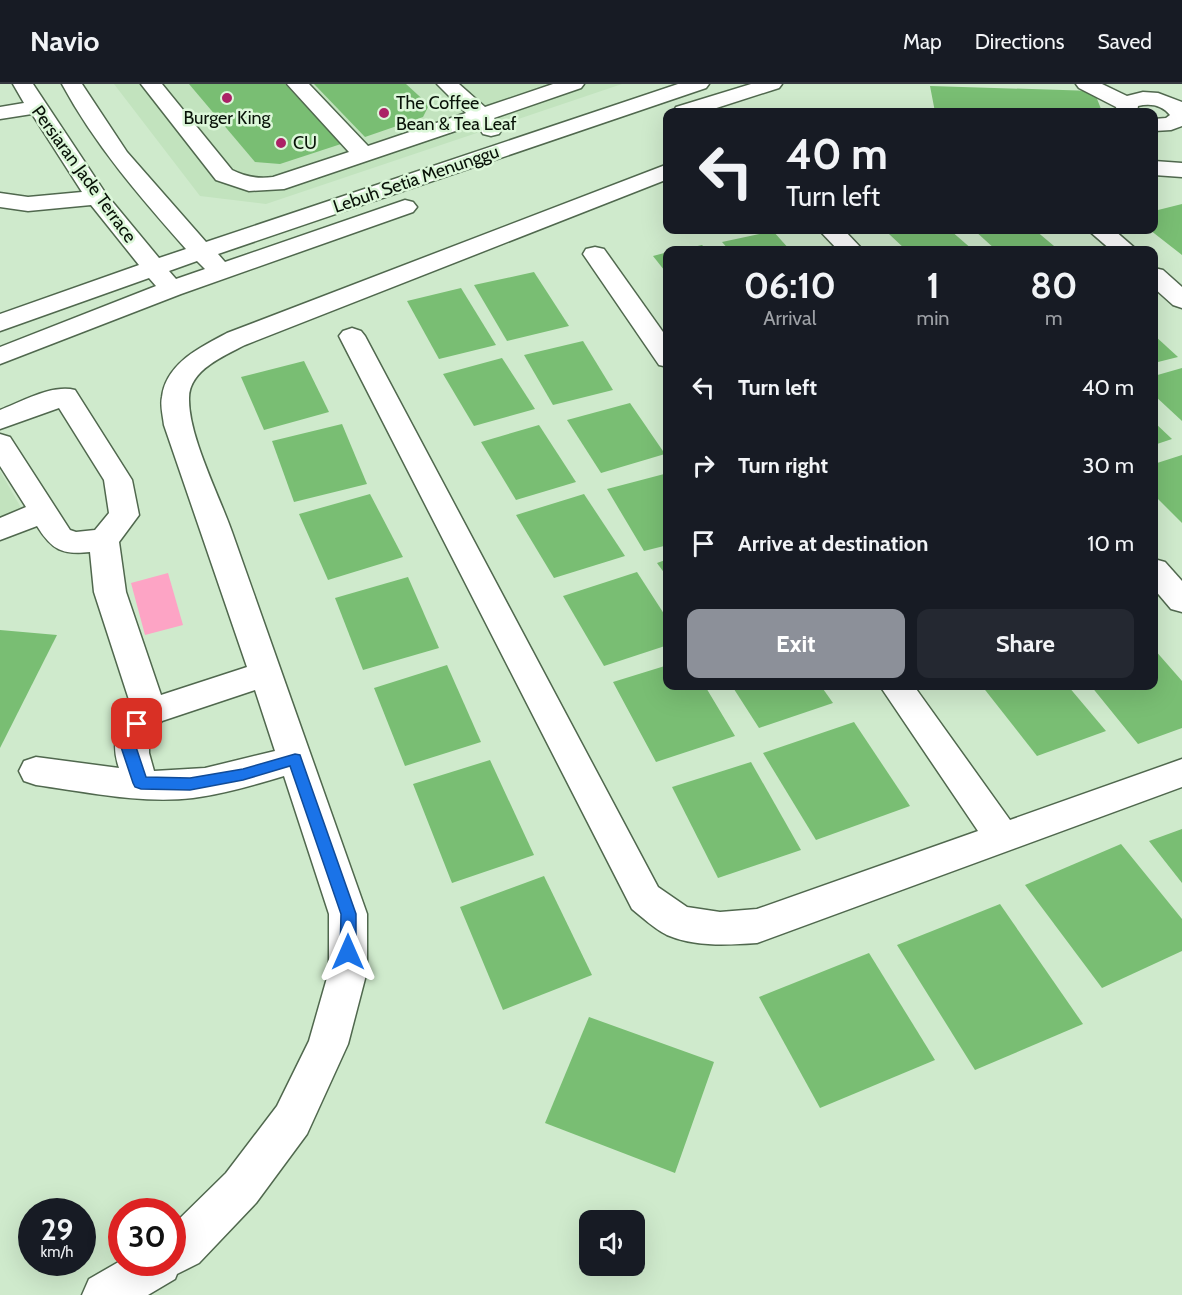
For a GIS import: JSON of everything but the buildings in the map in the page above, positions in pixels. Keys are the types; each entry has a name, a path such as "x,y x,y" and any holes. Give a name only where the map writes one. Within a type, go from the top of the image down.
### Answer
{"street":[{"name":"Persiaran Jade Terrace","path":"23,84 97,198 172,290"},
{"name":"Persiaran Jade Terrace","path":"72,84 86,111 116,152 221,272"},
{"path":"151,84 224,176 236,182 254,186 276,184 574,84"},
{"path":"297,84 363,154"},
{"path":"426,188 489,137 491,126 447,84"},
{"name":"Lebuh Setia Menunggu","path":"172,290 426,188 699,84"},
{"path":"697,108 772,84"},
{"path":"1086,84 1157,108"},
{"path":"1114,84 1138,100"},
{"path":"0,113 36,107"},
{"path":"1158,108 1176,116"},
{"path":"1158,125 1163,125 1176,116"},
{"name":"Lebuh Setia Menunggu","path":"475,183 585,144"},
{"path":"1158,168 1182,170"},
{"path":"186,1244 241,1188 292,1120 328,1044 348,971 348,914 264,674 214,522 178,425 175,396 185,372 207,354 236,339 663,173"},
{"name":"Lebuh Setia Menunggu","path":"153,268 203,251 426,188"},
{"path":"0,200 28,204 97,198"},
{"path":"835,234 847,246"},
{"path":"1106,234 1120,246"},
{"path":"594,254 663,351"},
{"path":"0,323 153,268"},
{"path":"1158,279 1182,300"},
{"path":"0,356 172,290"},
{"path":"352,336 645,898 678,922 720,930 757,926 1182,772"},
{"path":"0,420 65,396 118,480 124,515 104,540 110,592 150,712"},
{"path":"0,443 58,537 74,543 104,540"},
{"path":"0,530 42,512"},
{"path":"1158,574 1182,601"},
{"path":"141,783 129,747 137,724 150,712 264,674"},
{"path":"899,690 1003,837"},
{"path":"36,771 141,783 190,784 243,775 295,759"},
{"path":"105,1295 137,1276"}],"shaded area":[{"path":"114,84 622,84 266,204 200,196"},
{"path":"0,471 24,513 0,523"},
{"path":"168,573 183,625 145,635 131,583"}],"place":[{"name":"Burger King","path":"227,98"},
{"name":"The Coffee Bean & Tea Leaf","path":"384,113"},
{"name":"CU","path":"281,143"}],"route":[{"path":"137,724 129,747 141,783 190,784 243,775 295,759 348,914 348,952"}]}
